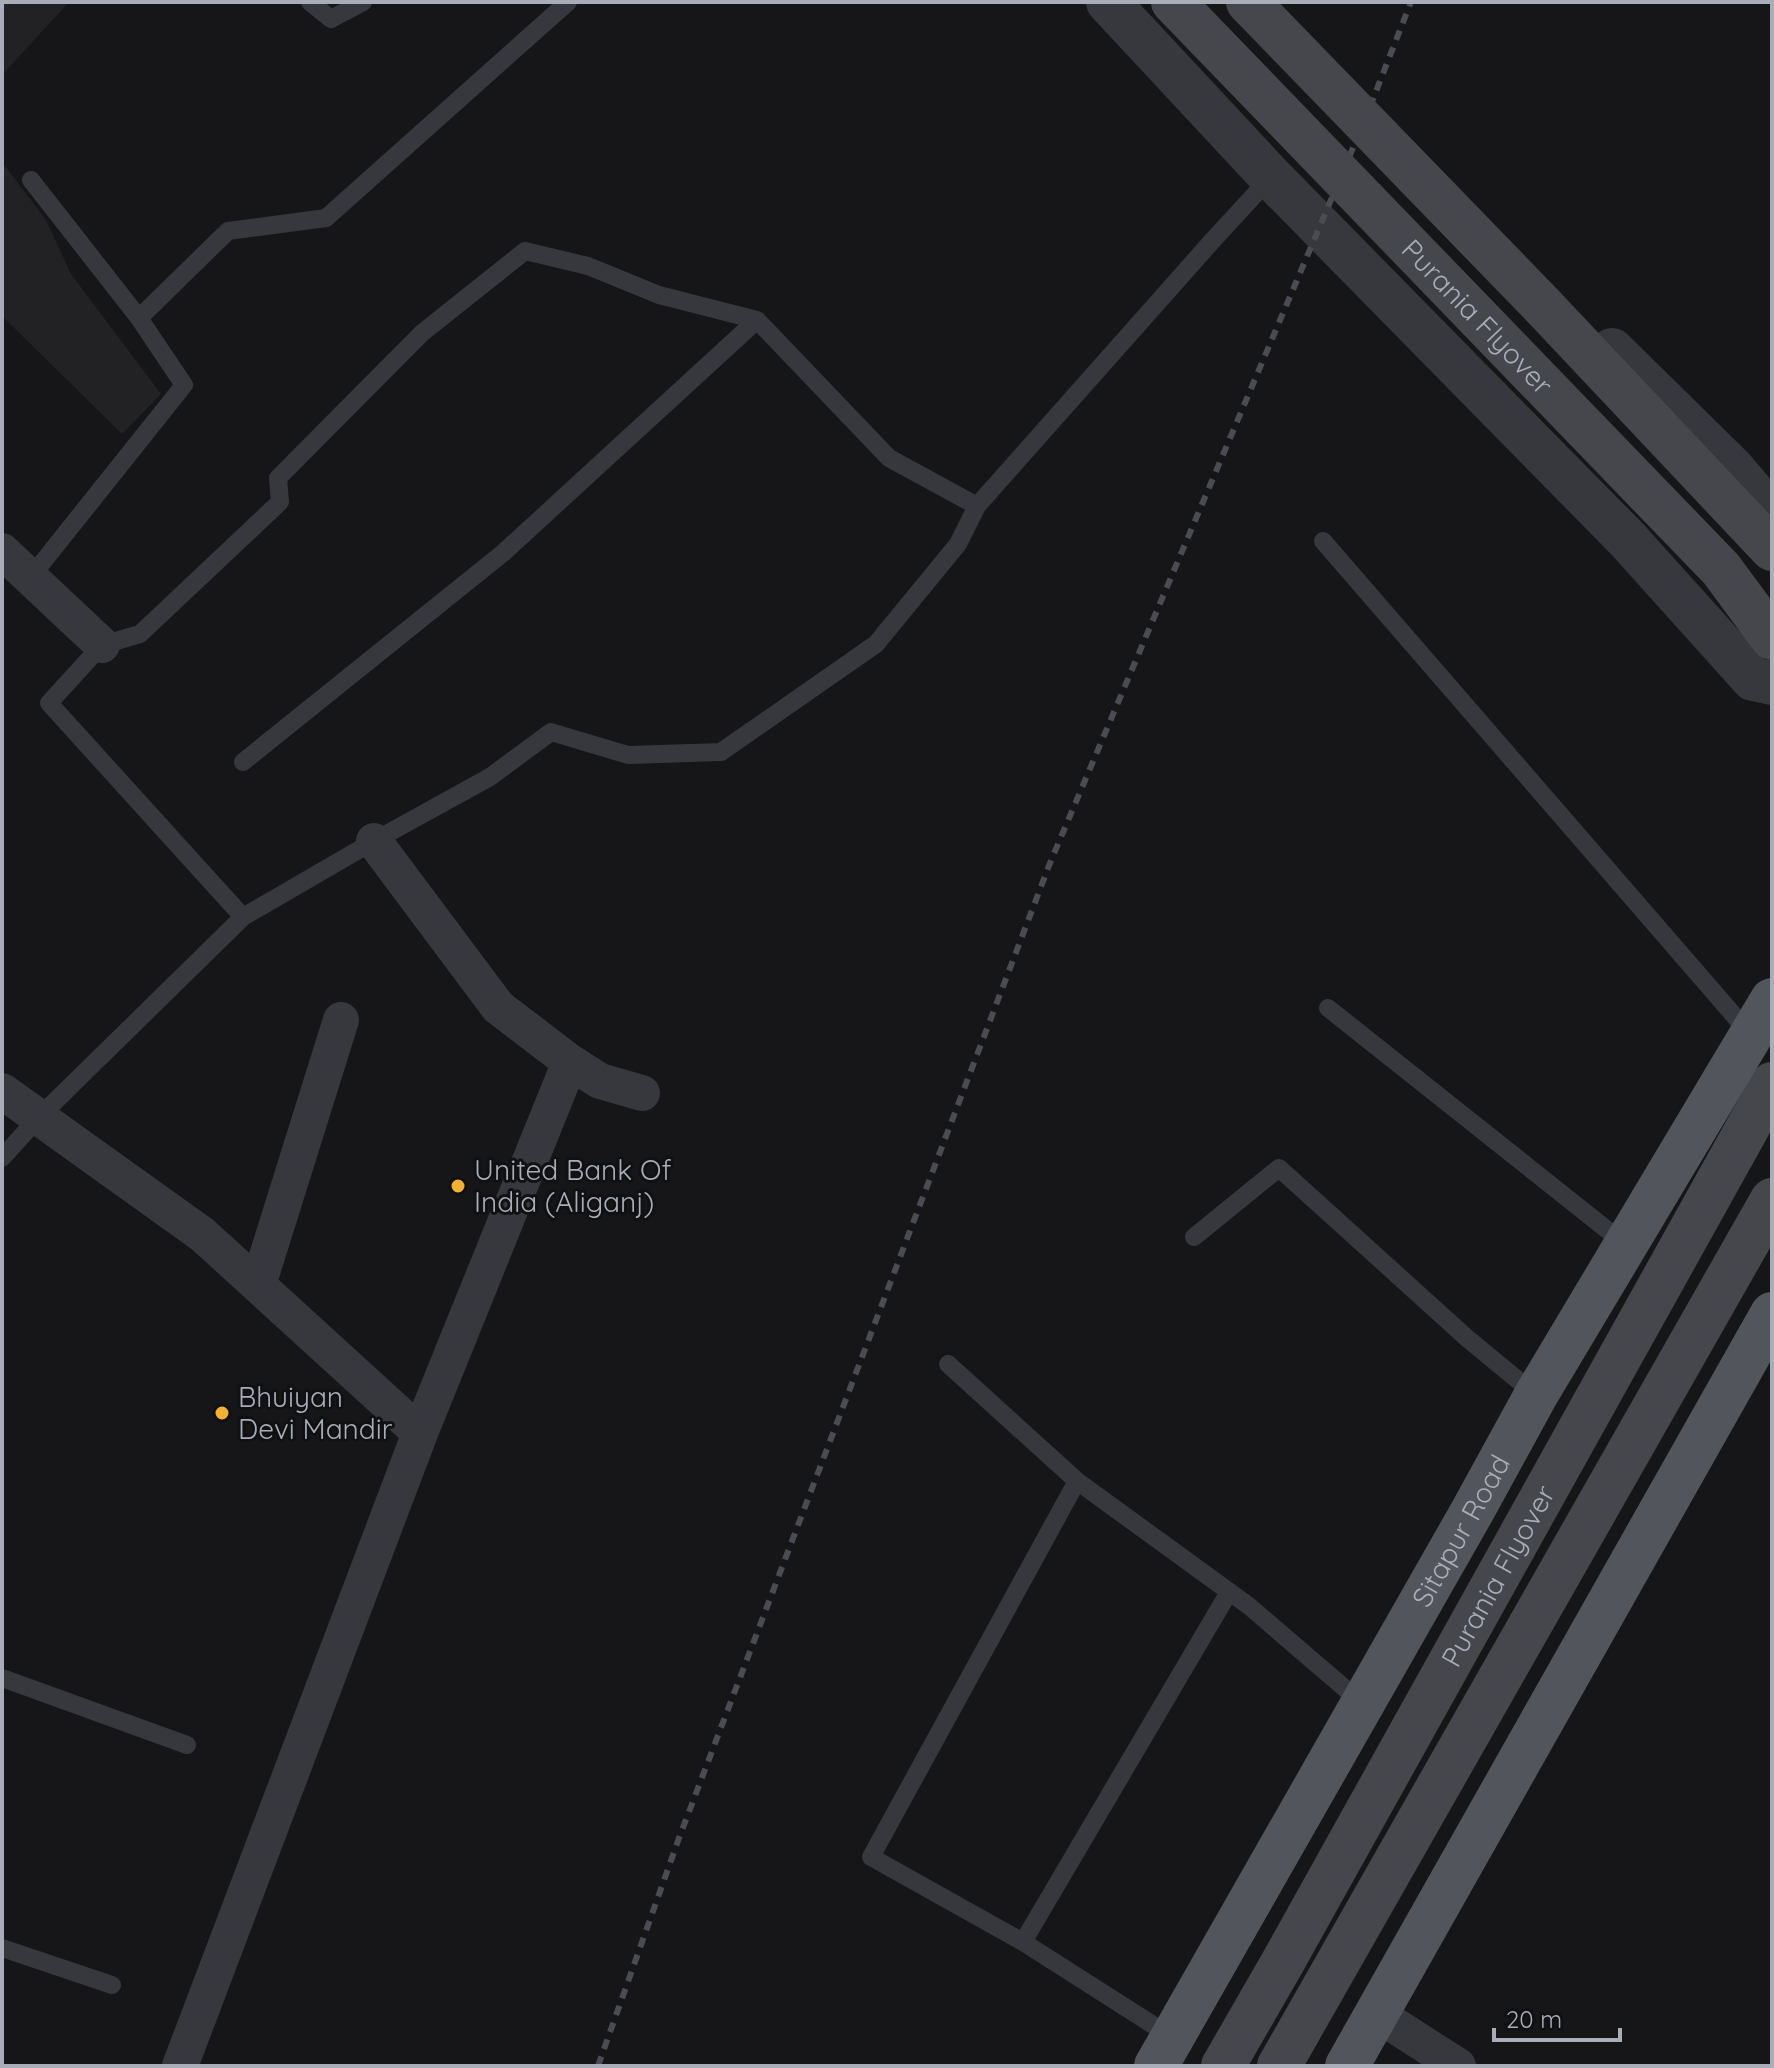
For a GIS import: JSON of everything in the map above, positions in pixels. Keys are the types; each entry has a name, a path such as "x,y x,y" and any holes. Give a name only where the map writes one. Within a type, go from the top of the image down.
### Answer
{"main road":[{"name":"Purania Flyover","path":"1173,2 1721,569 1772,638"},
{"name":"Purania Flyover","path":"1248,2 1772,549"},
{"name":"Sitapur Road","path":"1164,2052 1536,1395 1762,1018"},
{"name":"Purania Flyover","path":"1223,2066 1772,1084"},
{"name":"Purania Flyover","path":"1279,2066 1772,1200"},
{"path":"1347,2066 1772,1314"}],"street":[{"path":"1108,2 1271,177 1628,540 1753,679 1772,683"},
{"path":"1275,2 1376,119 1733,469 1772,515"},
{"path":"2,551 102,645"},
{"path":"374,841 498,1007 600,1081 642,1093"},
{"path":"258,1285 341,1020"},
{"path":"180,2066 420,1433 570,1062"},
{"path":"2,1091 203,1235 420,1433"},
{"path":"1377,2014 1458,2066"}],"lane":[{"path":"310,2 331,19 363,2"},
{"path":"139,318 228,231 326,218 568,2"},
{"path":"2,1158 39,1117 243,917 490,777 551,732 628,755 721,752 876,644 958,544 977,506 1271,177"},
{"path":"30,578 184,385 139,318 31,180"},
{"path":"243,917 49,703 102,645 140,634 280,502 278,478 422,333 525,251 588,266 659,295 757,320 889,458 977,506"},
{"path":"243,762 503,553 757,320"},
{"path":"1323,541 1762,1018"},
{"path":"1328,1008 1625,1244"},
{"path":"1194,1237 1279,1168 1468,1339 1536,1395"},
{"path":"948,1364 1077,1481 1249,1606 1362,1703"},
{"path":"1077,1481 871,1857 1023,1942 1164,2052"},
{"path":"1023,1942 1229,1592"},
{"path":"2,1678 187,1745"},
{"path":"2,1948 112,1985"}],"shaded area":[{"path":"2,2 69,2 2,75"},
{"path":"2,162 46,220 71,274 161,394 122,434 2,316"}],"railway":[{"path":"598,2066 679,1838 1050,863 1364,122 1411,2"}],"place":[{"name":"United Bank Of India (Aliganj)","path":"458,1186"},
{"name":"Bhuiyan Devi Mandir","path":"222,1413"}]}
